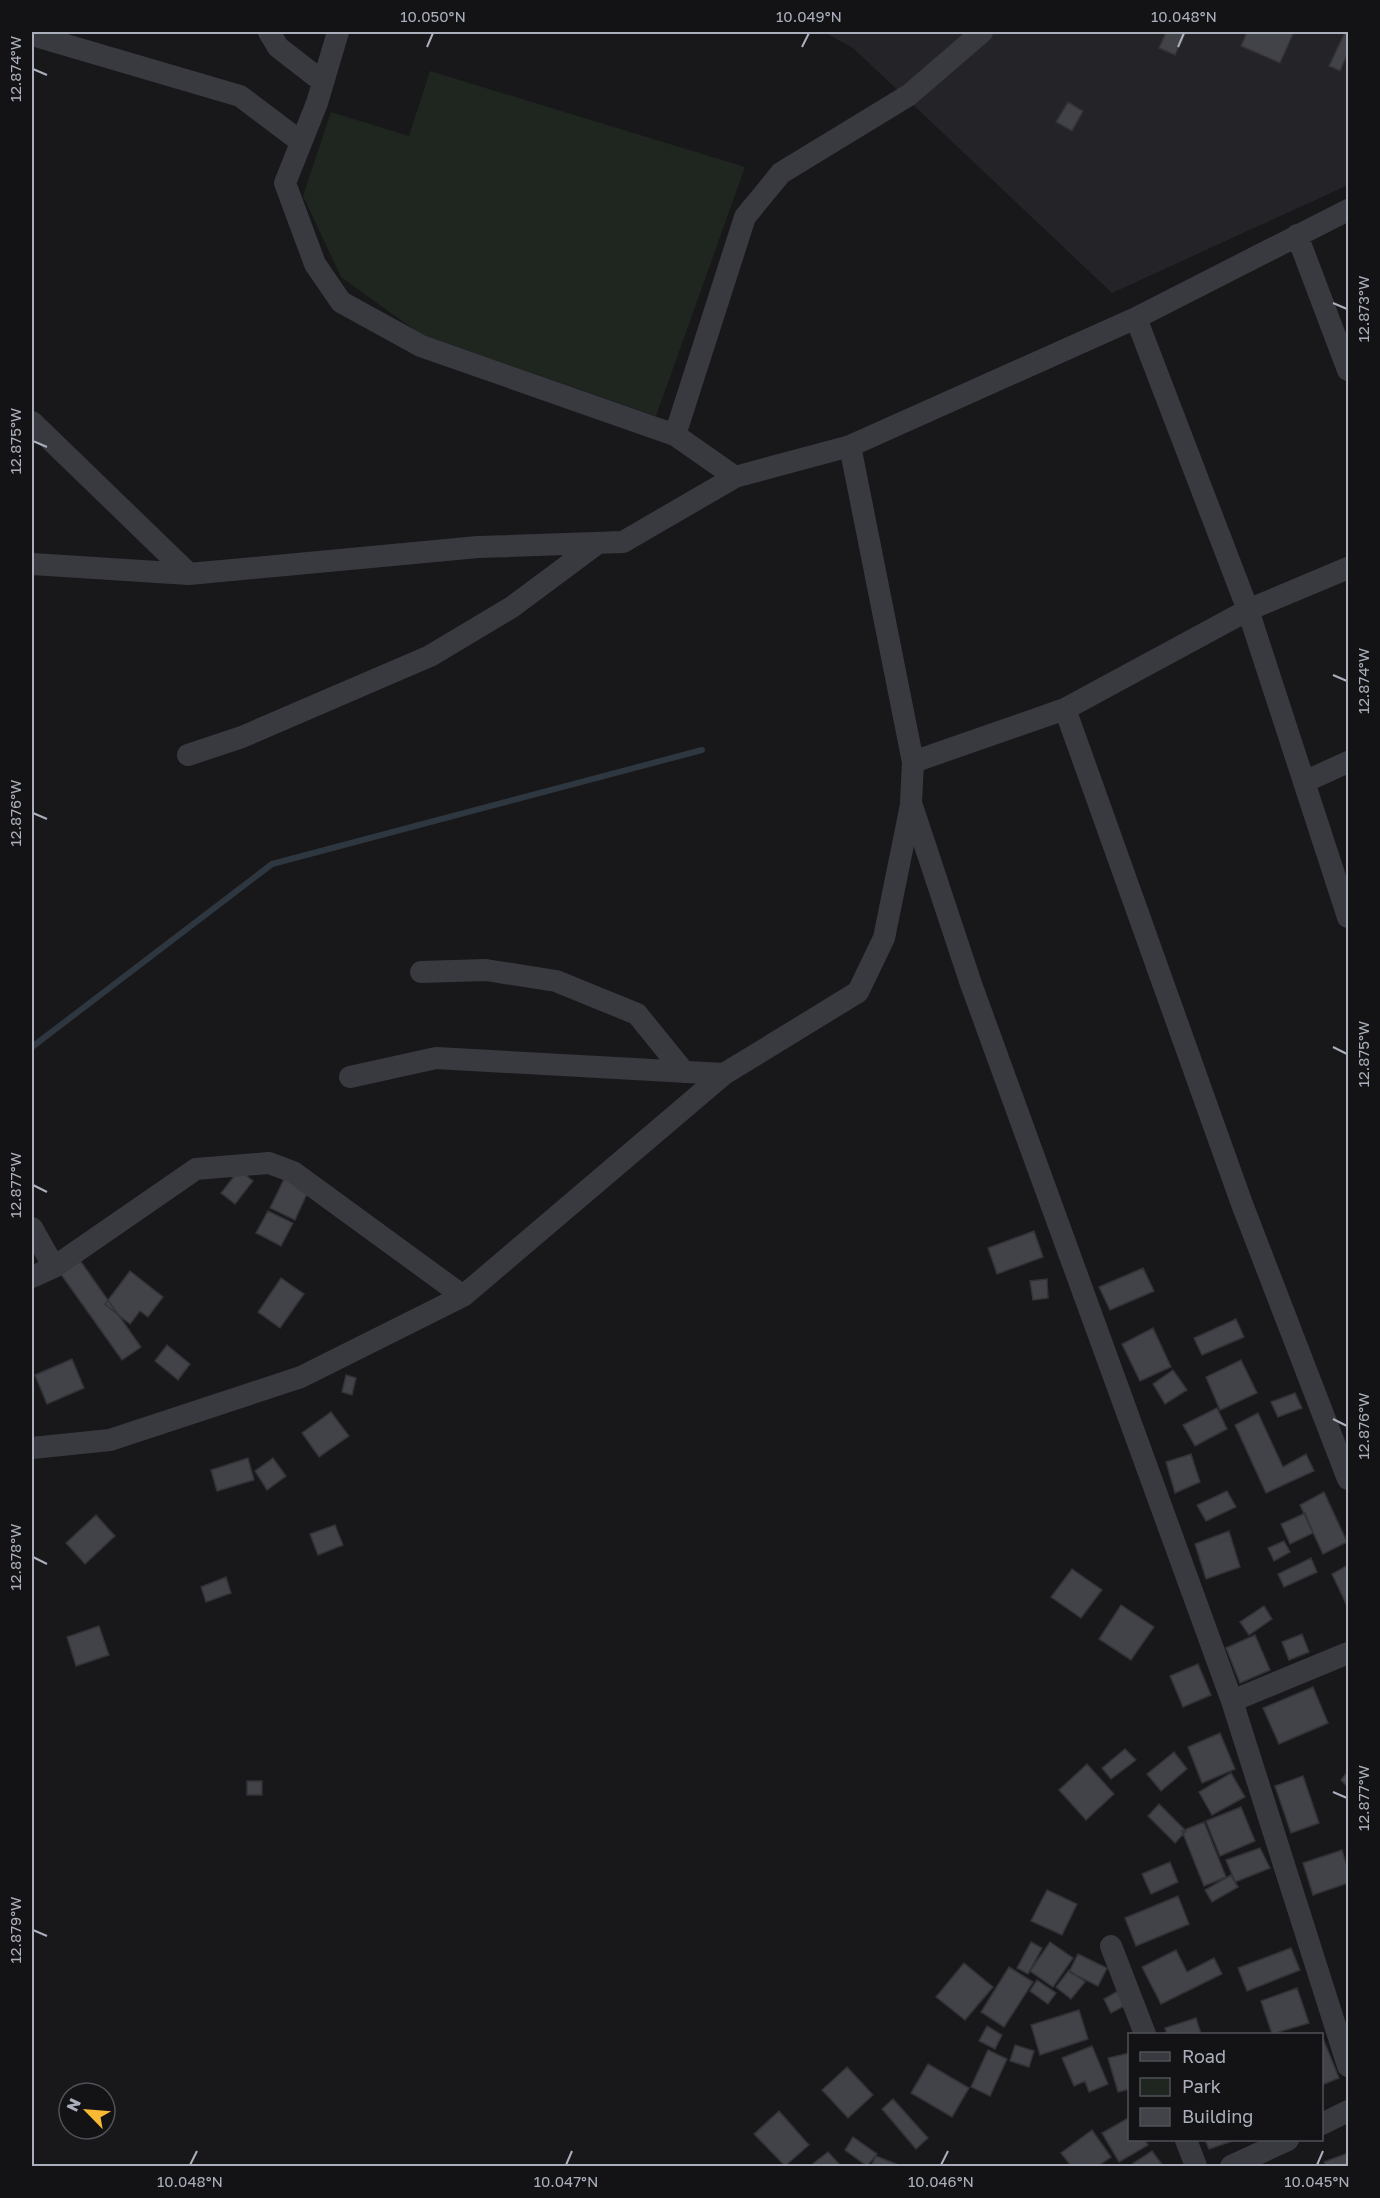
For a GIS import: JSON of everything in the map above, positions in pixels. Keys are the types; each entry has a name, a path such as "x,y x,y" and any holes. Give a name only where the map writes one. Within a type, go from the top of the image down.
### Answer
{"street":[{"path":"269,32 278,47 323,82"},
{"path":"339,32 285,183 315,264 341,302 421,346 675,435 735,477"},
{"path":"675,435 745,217 781,173 909,94 982,32"},
{"path":"32,35 240,96 301,142"},
{"path":"32,564 189,574 478,547 623,542 735,477 850,446 1136,318 1348,210"},
{"path":"1297,235 1348,370"},
{"path":"1136,318 1248,610 1348,917"},
{"path":"32,422 189,574"},
{"path":"32,1448 110,1440 301,1377 463,1296 724,1074 858,992 884,938 911,803 913,762 850,446"},
{"path":"188,755 242,737 430,656 512,607 598,543"},
{"path":"913,762 1065,709 1248,610 1348,568"},
{"path":"1065,709 1242,1204 1348,1479"},
{"path":"1305,782 1348,762"},
{"path":"911,803 971,984 1232,1701 1348,2066"},
{"path":"421,972 486,970 556,981 637,1014 684,1072"},
{"path":"350,1077 436,1058 724,1074"},
{"path":"32,1277 54,1267 196,1169 269,1163 293,1172 463,1296"},
{"path":"32,1228 54,1267"},
{"path":"1232,1701 1348,1653"},
{"path":"1111,1946 1145,2033"},
{"path":"1323,2124 1348,2111"},
{"path":"1187,2141 1196,2166"},
{"path":"1231,2166 1284,2141"}],"shaded area":[{"path":"824,32 1348,32 1348,185 1112,293 853,48"}],"green space":[{"path":"430,71 745,167 656,416 420,334 341,277 303,196 331,112 409,136"}],"building":[{"path":"1166,32 1186,32 1175,55 1159,48"},
{"path":"1247,32 1294,32 1280,63 1241,46"},
{"path":"1345,32 1348,32 1348,53 1340,71 1329,66"},
{"path":"1068,102 1083,111 1072,131 1056,122"},
{"path":"239,1170 253,1181 235,1204 221,1193"},
{"path":"286,1175 310,1187 295,1220 270,1208"},
{"path":"268,1211 293,1223 281,1246 256,1233"},
{"path":"1034,1231 1043,1257 997,1274 988,1248"},
{"path":"79,1259 141,1347 122,1360 60,1273"},
{"path":"1143,1268 1154,1291 1110,1310 1099,1287"},
{"path":"130,1271 163,1297 148,1317 140,1311 130,1324 105,1304"},
{"path":"281,1278 304,1294 280,1328 258,1312"},
{"path":"1047,1279 1048,1298 1033,1300 1030,1281"},
{"path":"1236,1319 1244,1337 1202,1355 1194,1338"},
{"path":"1153,1328 1171,1367 1140,1381 1122,1344"},
{"path":"167,1345 190,1364 178,1380 155,1361"},
{"path":"72,1359 84,1388 47,1404 35,1375"},
{"path":"1241,1360 1257,1393 1220,1410 1206,1377"},
{"path":"1173,1370 1187,1390 1165,1404 1153,1384"},
{"path":"346,1375 356,1378 352,1395 342,1392"},
{"path":"1295,1393 1302,1408 1278,1417 1271,1402"},
{"path":"1217,1408 1227,1429 1195,1446 1183,1425"},
{"path":"331,1412 349,1436 319,1457 302,1433"},
{"path":"1258,1413 1283,1467 1306,1454 1314,1471 1266,1493 1235,1425"},
{"path":"1191,1454 1200,1482 1175,1493 1166,1462"},
{"path":"248,1458 254,1480 217,1491 211,1470"},
{"path":"273,1458 286,1476 267,1490 255,1471"},
{"path":"1227,1491 1236,1507 1206,1521 1197,1505"},
{"path":"1324,1492 1347,1542 1323,1554 1300,1505"},
{"path":"1305,1513 1313,1533 1290,1544 1281,1524"},
{"path":"96,1515 115,1536 85,1564 66,1543"},
{"path":"335,1525 343,1545 318,1555 310,1534"},
{"path":"1229,1531 1240,1567 1206,1579 1195,1544"},
{"path":"1284,1541 1290,1552 1274,1561 1268,1548"},
{"path":"1311,1558 1317,1572 1284,1587 1278,1574"},
{"path":"1348,1565 1348,1608 1332,1574"},
{"path":"1072,1569 1102,1590 1081,1618 1051,1597"},
{"path":"226,1577 231,1593 206,1602 201,1587"},
{"path":"1121,1605 1154,1627 1131,1660 1099,1639"},
{"path":"1264,1606 1272,1619 1249,1635 1240,1622"},
{"path":"99,1626 109,1655 76,1666 67,1637"},
{"path":"1302,1634 1309,1652 1289,1660 1282,1642"},
{"path":"1255,1635 1270,1670 1240,1683 1226,1648"},
{"path":"1198,1664 1211,1695 1183,1707 1170,1676"},
{"path":"1313,1687 1328,1723 1279,1744 1263,1708"},
{"path":"1220,1733 1235,1769 1202,1783 1188,1747"},
{"path":"1125,1749 1136,1760 1111,1779 1102,1768"},
{"path":"1174,1752 1187,1769 1161,1791 1147,1774"},
{"path":"1087,1764 1114,1794 1086,1820 1059,1790"},
{"path":"1348,1771 1348,1787 1341,1780"},
{"path":"1231,1773 1245,1797 1212,1815 1199,1792"},
{"path":"1303,1776 1319,1823 1291,1833 1275,1786"},
{"path":"247,1781 262,1781 262,1795 247,1795"},
{"path":"1159,1804 1186,1831 1175,1843 1148,1816"},
{"path":"1241,1807 1255,1841 1220,1856 1206,1821"},
{"path":"1204,1822 1226,1877 1204,1886 1182,1831"},
{"path":"1260,1848 1270,1868 1235,1882 1226,1860"},
{"path":"1342,1850 1348,1870 1348,1883 1313,1895 1303,1863"},
{"path":"1170,1862 1178,1882 1151,1894 1142,1874"},
{"path":"1231,1875 1238,1887 1212,1902 1205,1890"},
{"path":"1047,1890 1077,1904 1062,1935 1031,1921"},
{"path":"1178,1896 1189,1924 1136,1946 1125,1918"},
{"path":"1031,1942 1042,1948 1028,1974 1017,1968"},
{"path":"1050,1942 1073,1958 1053,1987 1030,1971"},
{"path":"1291,1948 1300,1970 1247,1991 1238,1968"},
{"path":"1176,1950 1187,1972 1214,1958 1222,1974 1161,2004 1142,1967"},
{"path":"1078,1954 1107,1968 1098,1986 1069,1972"},
{"path":"964,1963 993,1987 965,2020 936,1997"},
{"path":"1009,1967 1033,1982 1004,2027 981,2012"},
{"path":"1069,1970 1085,1982 1071,1999 1056,1987"},
{"path":"1037,1980 1056,1993 1048,2004 1030,1991"},
{"path":"1297,1988 1309,2023 1272,2033 1261,2001"},
{"path":"1118,1991 1126,2005 1111,2013 1104,1999"},
{"path":"1079,2010 1088,2039 1040,2055 1031,2025"},
{"path":"1196,2018 1201,2033 1167,2033 1165,2028"},
{"path":"987,2026 1002,2035 995,2049 979,2041"},
{"path":"1323,2038 1339,2078 1323,2085"},
{"path":"1015,2045 1034,2051 1029,2067 1010,2061"},
{"path":"1092,2046 1108,2084 1089,2092 1085,2081 1074,2086 1062,2058"},
{"path":"988,2050 1007,2059 990,2096 971,2087"},
{"path":"1128,2053 1128,2090 1118,2092 1108,2058"},
{"path":"928,2064 969,2088 952,2117 911,2093"},
{"path":"847,2067 873,2095 848,2118 822,2090"},
{"path":"893,2099 928,2138 916,2149 882,2109"},
{"path":"779,2111 809,2145 785,2166 754,2134"},
{"path":"1128,2118 1128,2141 1146,2141 1148,2145 1119,2162 1102,2133"},
{"path":"1092,2130 1111,2157 1098,2166 1071,2166 1061,2153"},
{"path":"853,2137 877,2154 867,2166 845,2150"},
{"path":"1205,2141 1232,2141 1209,2149"},
{"path":"1152,2151 1163,2166 1129,2166"},
{"path":"828,2152 841,2166 810,2166"},
{"path":"1348,2153 1348,2166 1326,2166 1324,2162"},
{"path":"876,2156 901,2166 871,2166"}],"waterway":[{"path":"32,1047 272,864 702,750"}]}
